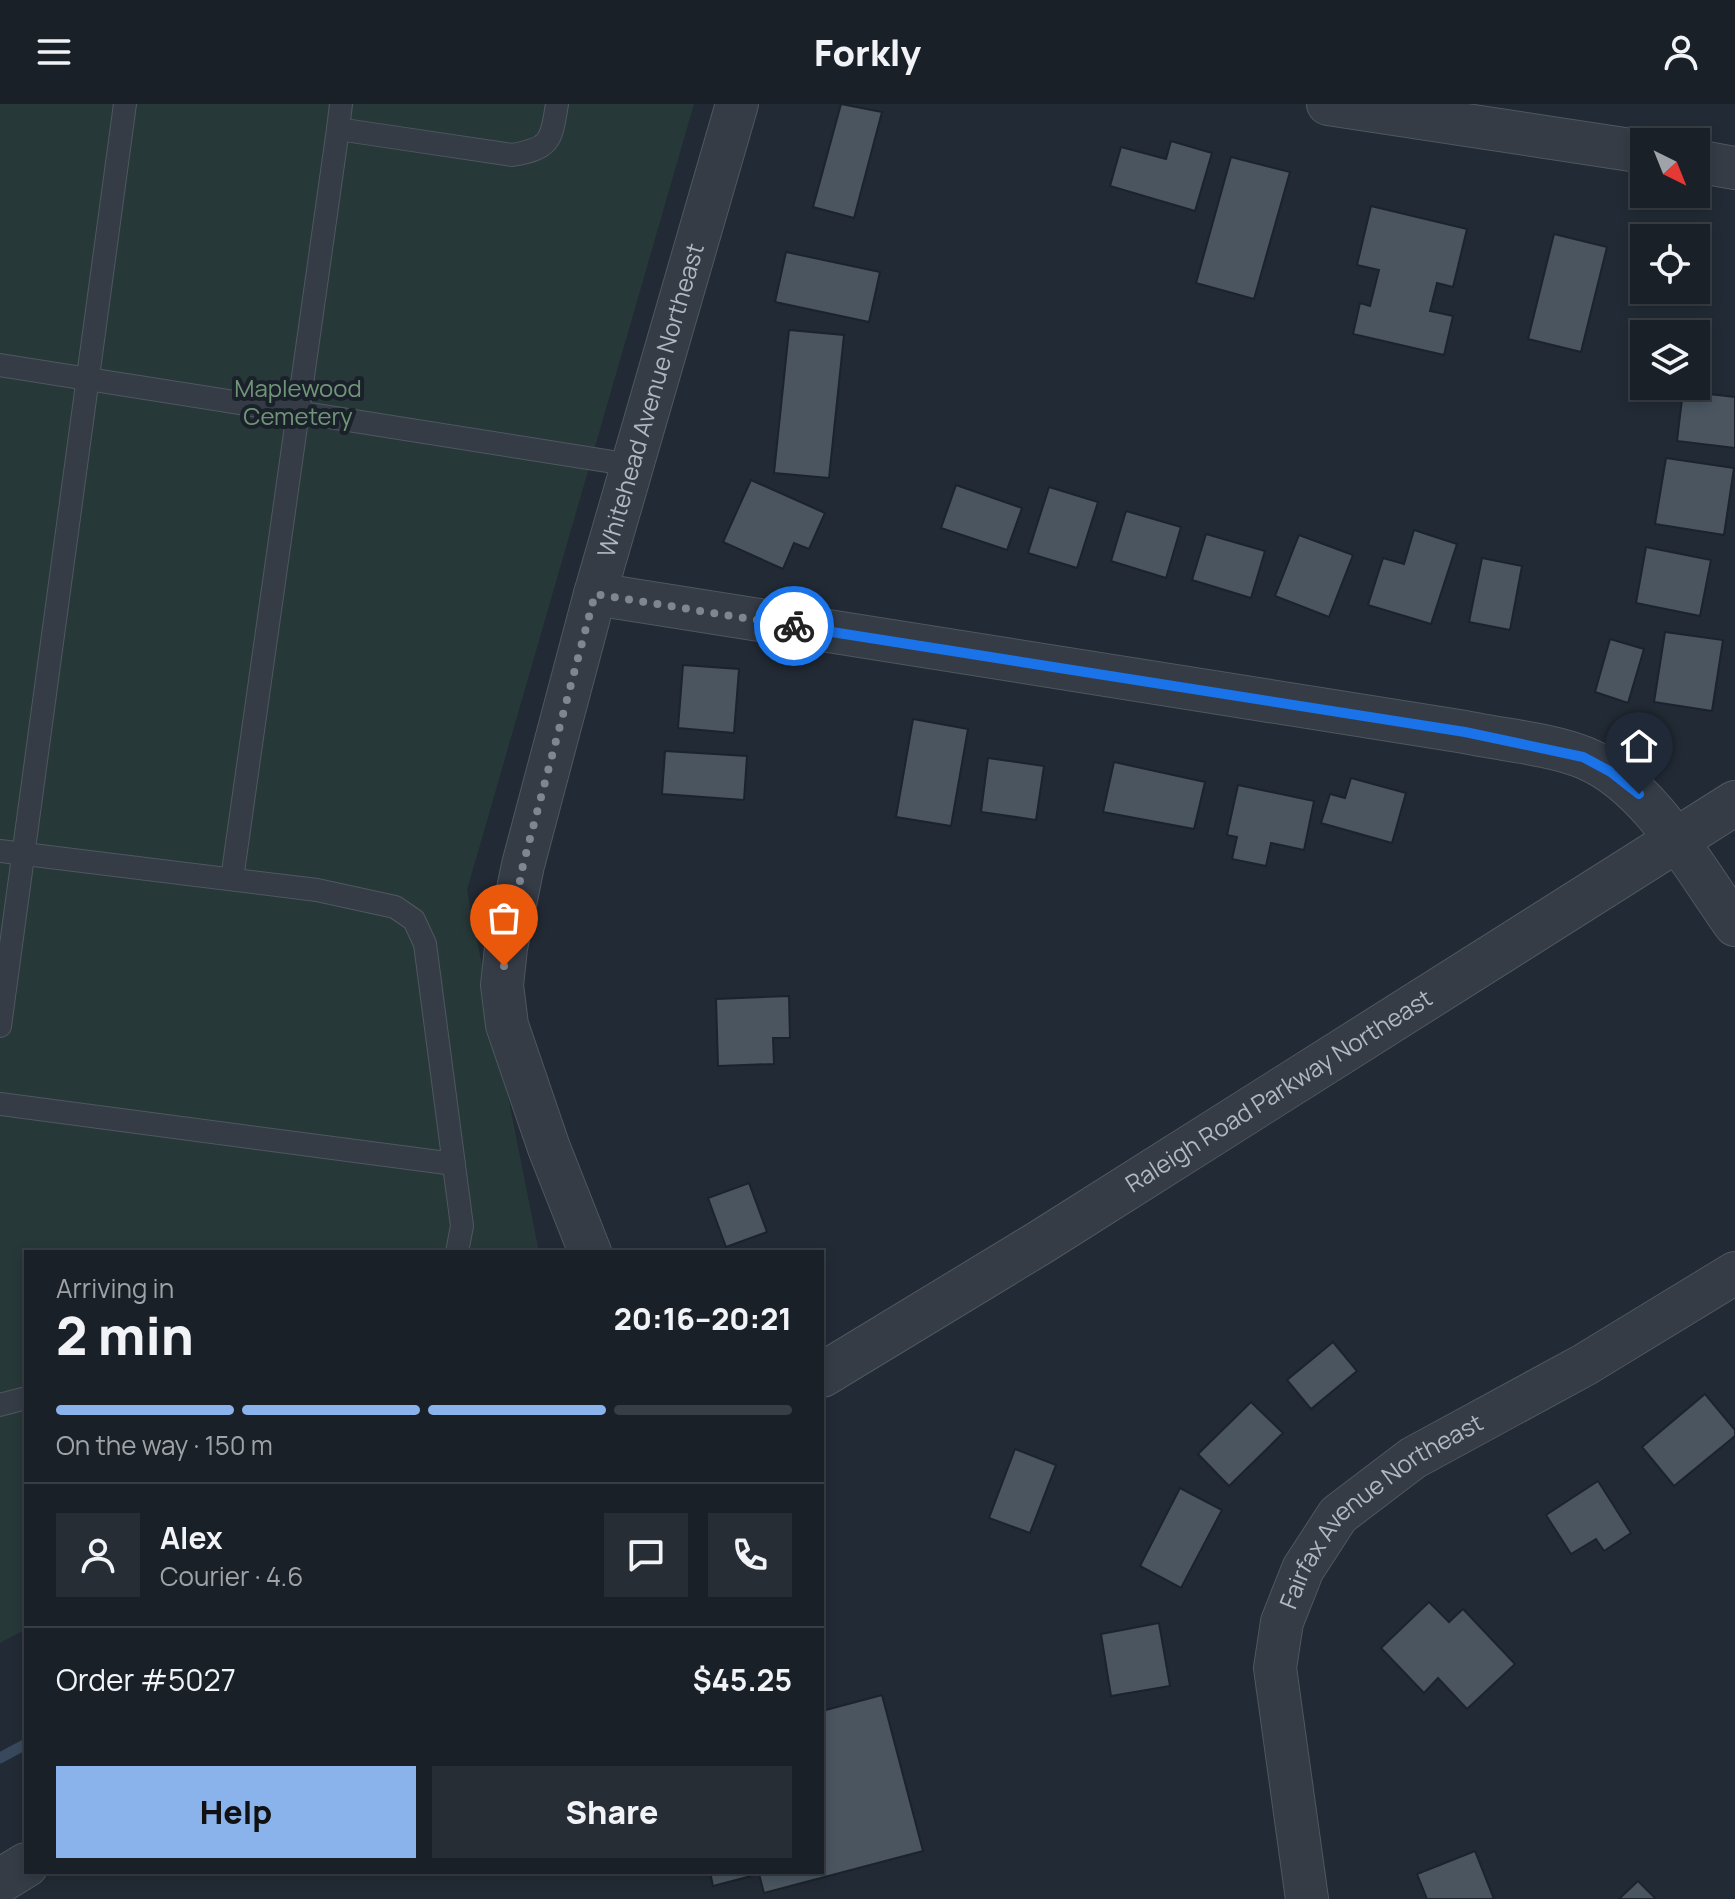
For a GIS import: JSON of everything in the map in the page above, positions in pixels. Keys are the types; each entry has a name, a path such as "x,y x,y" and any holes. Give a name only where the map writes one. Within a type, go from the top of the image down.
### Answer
{"street":[{"name":"Whitehead Avenue Northeast","path":"589,1250 549,1148 507,1025 502,985 523,865 595,594 737,104"},
{"path":"1328,104 1630,150"},
{"path":"1710,164 1735,168"},
{"path":"595,594 1465,732 1583,757 1611,772 1639,794 1735,925"},
{"name":"Raleigh Road Parkway Northeast","path":"824,1374 1055,1233 1735,803"},
{"name":"Fairfax Avenue Northeast","path":"1307,1899 1275,1668 1282,1622 1298,1582 1338,1515 1413,1458 1596,1358 1735,1273"},
{"path":"0,1881 24,1866"}],"lane":[{"path":"0,1026 10,853 86,378 125,104"},
{"path":"232,879 341,104"},
{"path":"338,129 512,155 537,151 552,137 557,104"},
{"path":"0,365 297,409 632,465"},
{"path":"10,853 317,890 395,907 414,920 425,944 454,1164 462,1226 457,1250"},
{"path":"0,1104 454,1164"},
{"path":"0,1405 24,1399"}],"green space":[{"name":"Maplewood Cemetery","path":"0,104 694,104 467,890 539,1250 24,1250 24,1630 0,1643"}],"building":[{"path":"841,104 882,112 854,218 813,207"},
{"path":"1171,141 1212,153 1195,211 1110,186 1121,147 1166,159"},
{"path":"1231,157 1290,172 1254,299 1196,283"},
{"path":"1371,206 1467,229 1453,287 1437,283 1430,311 1453,316 1444,355 1353,334 1360,303 1370,306 1379,270 1357,265"},
{"path":"1554,234 1607,247 1581,352 1528,339"},
{"path":"786,252 880,272 869,322 775,302"},
{"path":"789,330 844,335 829,478 774,473"},
{"path":"1710,394 1735,397 1735,448 1677,441 1682,400 1710,400"},
{"path":"1666,458 1734,468 1724,535 1655,524"},
{"path":"751,480 825,513 809,549 794,543 783,569 723,542"},
{"path":"956,485 1022,508 1007,550 941,528"},
{"path":"1049,487 1098,502 1077,568 1028,553"},
{"path":"1126,511 1181,527 1166,578 1111,561"},
{"path":"1414,530 1457,544 1431,624 1368,605 1383,558 1404,564"},
{"path":"1206,534 1265,551 1251,598 1192,580"},
{"path":"1299,535 1353,555 1329,617 1275,596"},
{"path":"1646,547 1711,560 1700,616 1636,603"},
{"path":"1482,558 1522,566 1510,630 1469,622"},
{"path":"1665,632 1723,640 1712,711 1654,702"},
{"path":"1610,639 1644,649 1628,703 1595,692"},
{"path":"683,665 739,669 734,733 678,728"},
{"path":"913,719 968,729 951,826 896,817"},
{"path":"665,751 747,756 744,800 662,794"},
{"path":"988,758 1044,766 1036,820 981,812"},
{"path":"1114,762 1205,782 1194,829 1103,812"},
{"path":"1351,778 1406,793 1392,843 1321,823 1330,794 1345,798"},
{"path":"1238,785 1314,801 1304,850 1271,843 1266,866 1232,859 1237,837 1227,835"},
{"path":"789,996 790,1038 773,1038 774,1064 718,1066 716,999"},
{"path":"749,1183 767,1232 726,1247 708,1198"},
{"path":"1333,1342 1357,1371 1311,1409 1287,1380"},
{"path":"1705,1394 1735,1430 1735,1436 1674,1486 1642,1447"},
{"path":"1251,1402 1283,1433 1229,1486 1198,1454"},
{"path":"1015,1449 1056,1465 1030,1533 989,1518"},
{"path":"1598,1481 1631,1533 1604,1551 1596,1539 1571,1554 1546,1515"},
{"path":"1180,1488 1222,1510 1181,1588 1140,1566"},
{"path":"1429,1602 1449,1622 1463,1609 1515,1664 1467,1709 1438,1678 1424,1693 1381,1648"},
{"path":"1159,1623 1170,1686 1111,1696 1101,1634"},
{"path":"882,1695 923,1851 764,1893 759,1874 824,1874 824,1710"},
{"path":"1475,1851 1494,1899 1427,1899 1417,1874"},
{"path":"710,1874 759,1874 713,1886"},
{"path":"1638,1881 1656,1899 1619,1899"}],"waterway":[{"path":"0,1758 24,1745"}],"way so far":[{"path":"504,966 523,865 595,594 794,626"}],"route":[{"path":"794,626 1465,732 1583,757 1611,772 1639,794"}]}
